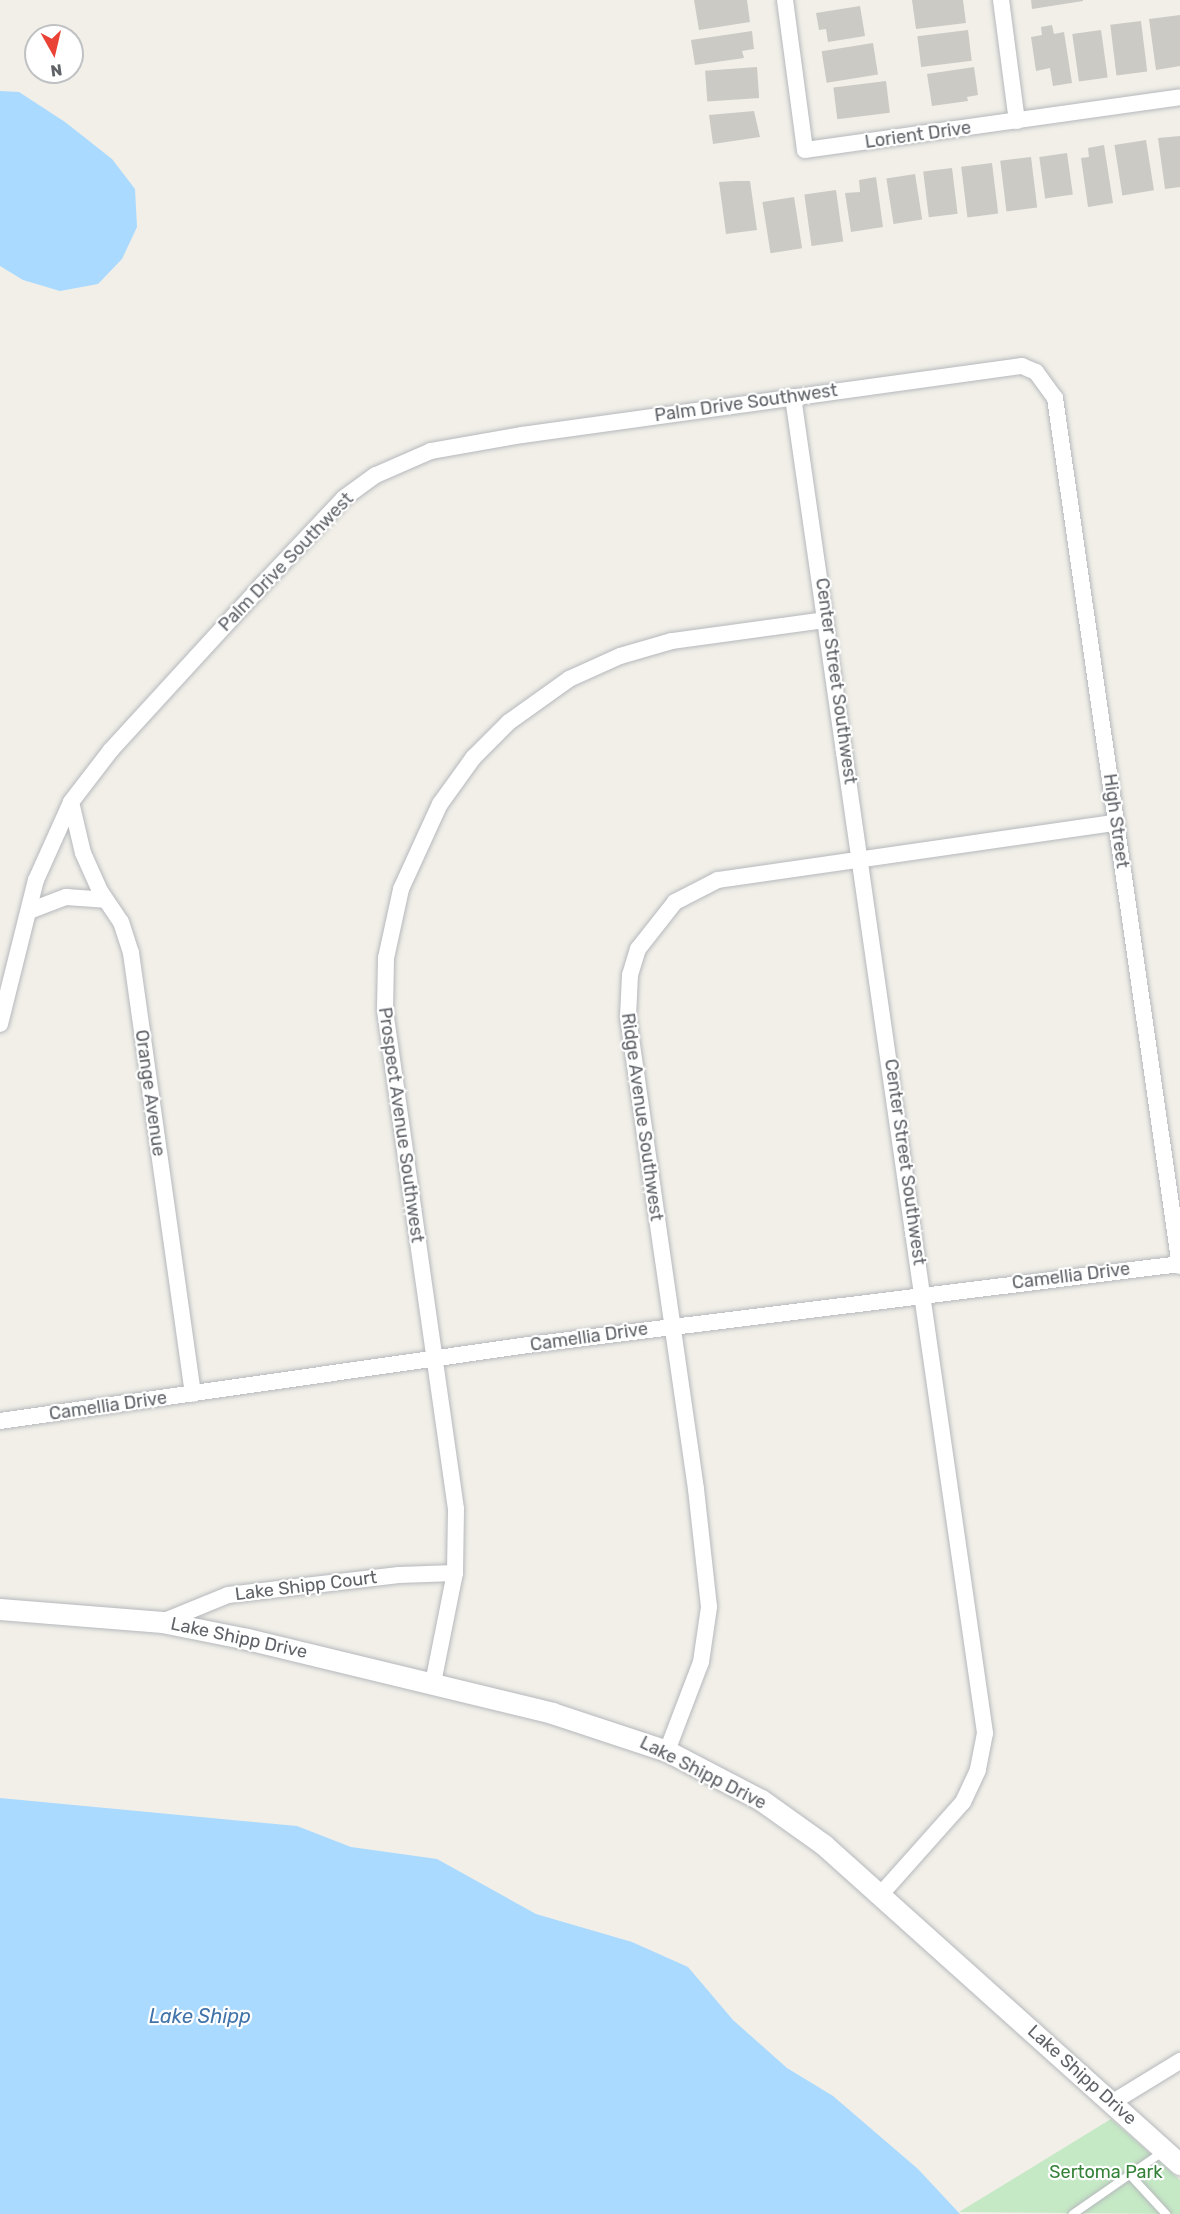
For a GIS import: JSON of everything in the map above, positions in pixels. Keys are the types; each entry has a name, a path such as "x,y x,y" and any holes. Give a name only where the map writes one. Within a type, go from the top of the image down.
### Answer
{"street":[{"name":"Lorient Drive","path":"785,0 806,150 1180,96"},
{"path":"1001,0 1017,121"},
{"name":"Palm Drive Southwest","path":"0,1024 46,851 71,802 134,724 254,593 344,498 376,475 431,451 1008,366 1029,369 1044,380"},
{"name":"High Street","path":"1044,380 1055,398 1180,1264"},
{"name":"Center Street Southwest","path":"793,397 984,1733 978,1770 963,1802 881,1894"},
{"name":"Prospect Avenue Southwest","path":"433,1683 454,1573 456,1509 384,1010 391,928 418,844 440,804 489,740 569,679 620,656 672,641 826,620"},
{"name":"Orange Avenue","path":"71,802 83,853 105,900 121,922 131,953 193,1394"},
{"name":"Ridge Avenue Southwest","path":"667,1751 701,1662 709,1607 696,1489 628,1017 630,975 638,949 675,902 705,884 860,858 1116,823"},
{"path":"29,911 66,897 105,900"},
{"name":"Camellia Drive","path":"0,1421 671,1326 1180,1264"},
{"name":"Lake Shipp Court","path":"162,1622 228,1595 387,1576 454,1573"},
{"name":"Lake Shipp Drive","path":"0,1609 162,1622 433,1683 608,1728 667,1751 760,1800 824,1845 1172,2157"},
{"path":"1113,2102 1180,2061"}],"lane":[{"path":"1073,2214 1131,2176 1172,2157"},
{"path":"1131,2176 1166,2214"}],"green space":[{"name":"Sertoma Park","path":"1111,2119 1180,2180 1180,2214 959,2212"}],"water":[{"path":"0,91 19,92 65,122 112,159 135,189 137,227 122,259 98,284 60,291 23,280 0,266"},
{"name":"Lake Shipp","path":"0,1798 297,1826 351,1847 437,1859 536,1914 632,1942 688,1967 733,2020 787,2068 833,2096 918,2169 960,2214 0,2214"}],"building":[{"path":"694,0 747,0 750,22 699,30"},
{"path":"912,0 963,0 966,23 916,29"},
{"path":"1031,0 1083,0 1083,1 1032,9"},
{"path":"860,6 865,36 828,42 826,29 819,30 816,13"},
{"path":"1180,15 1180,66 1156,70 1149,19"},
{"path":"1141,21 1147,72 1116,75 1110,25"},
{"path":"1052,25 1054,34 1064,32 1072,83 1053,86 1050,68 1036,71 1031,37 1042,35 1041,27"},
{"path":"968,30 972,61 921,67 917,36"},
{"path":"1101,30 1108,78 1079,82 1072,34"},
{"path":"752,31 754,49 742,51 744,58 695,65 691,40"},
{"path":"873,43 878,75 827,83 822,51"},
{"path":"757,67 759,98 707,102 705,71"},
{"path":"974,67 978,95 967,97 968,101 932,106 927,74"},
{"path":"886,81 890,113 837,119 833,87"},
{"path":"754,111 760,137 713,144 709,115"},
{"path":"1180,136 1180,187 1165,189 1158,138"},
{"path":"1146,140 1154,190 1122,195 1114,145"},
{"path":"1104,145 1113,203 1088,207 1081,158 1089,157 1088,148"},
{"path":"1067,153 1073,195 1045,198 1039,157"},
{"path":"1031,157 1037,208 1006,211 1000,161"},
{"path":"992,163 998,214 967,217 961,167"},
{"path":"952,168 958,214 929,217 923,172"},
{"path":"915,174 922,219 894,224 886,179"},
{"path":"876,177 883,227 851,232 845,193 860,192 859,180"},
{"path":"750,181 757,230 726,234 719,182"},
{"path":"836,190 843,241 812,246 804,194"},
{"path":"794,197 802,248 771,253 762,202"}]}
